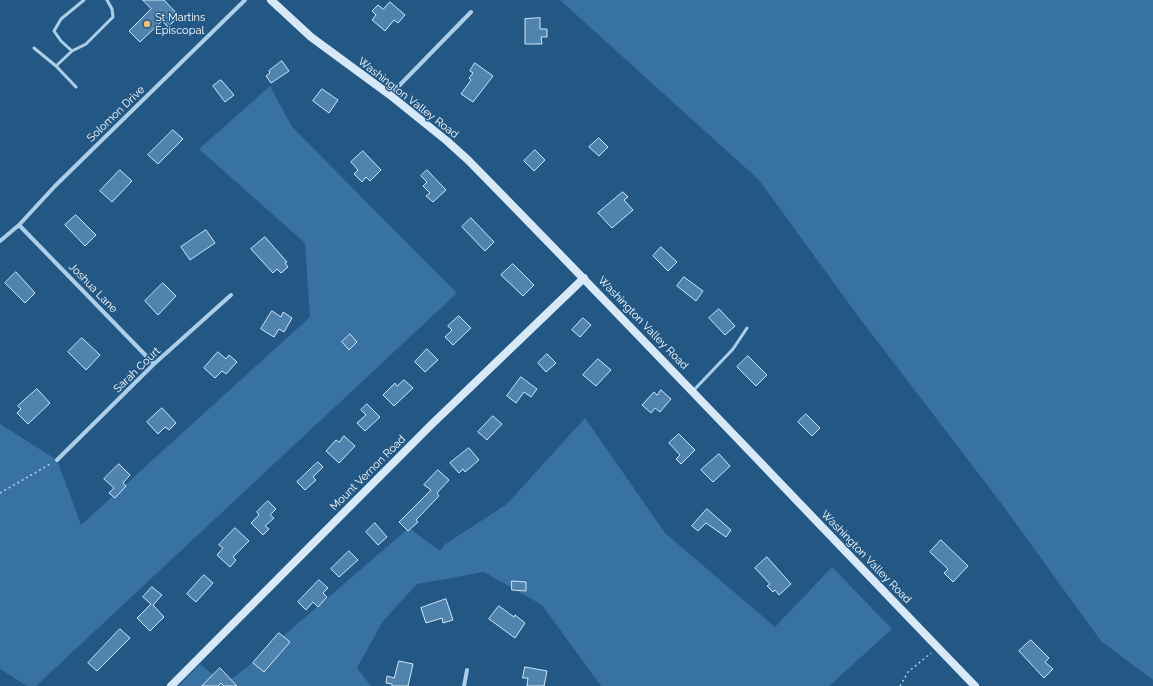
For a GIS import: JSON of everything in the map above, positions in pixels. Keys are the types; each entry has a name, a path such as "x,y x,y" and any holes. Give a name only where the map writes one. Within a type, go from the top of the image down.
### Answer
{"street":[{"name":"Solomon Drive","path":"0,241 19,225 61,181 245,0"},
{"name":"Washington Valley Road","path":"271,0 311,37 390,95 468,160 693,391 782,487 975,686"},
{"path":"390,95 471,12"},
{"name":"Joshua Lane","path":"19,225 154,364"},
{"name":"Mount Vernon Road","path":"171,686 431,425 584,278"},
{"name":"Sarah Court","path":"57,460 154,364 231,295"},
{"path":"464,686 467,670"}],"lane":[{"path":"72,51 60,41 54,31 61,19 84,0"},
{"path":"56,66 72,51 86,44 113,17 112,9 108,0"},
{"path":"34,48 56,66 76,87"},
{"path":"693,391 733,349 747,328"}],"path":[{"path":"0,493 57,460"},
{"path":"900,686 908,672 938,647"}],"shaded area":[{"path":"560,0 1153,0 1153,680 1101,641 1001,503 858,316 759,180"},
{"path":"270,86 292,127 457,293 36,686 27,686 0,669 0,424 57,460 81,525 310,317 305,243 199,149"},
{"path":"585,418 665,533 775,627 832,567 892,629 829,686 601,686 542,605 484,572 417,584 383,621 357,668 371,686 179,686 200,664 224,684 245,669 409,528 440,551 444,545 507,504"}],"building":[{"name":"St Martins Episcopal","path":"143,0 164,0 179,16 168,27 162,21 140,42 129,31 151,9"},
{"path":"390,2 405,15 398,23 394,20 385,31 372,20 376,15 372,11 378,5 383,9"},
{"path":"540,18 540,29 547,29 547,37 541,37 542,44 525,44 525,19"},
{"path":"282,61 289,71 271,83 266,76 270,73 269,71"},
{"path":"475,63 493,76 473,102 461,94 471,80 469,78 473,73 470,71"},
{"path":"221,80 234,95 225,102 213,86"},
{"path":"322,89 338,100 329,113 313,101"},
{"path":"173,130 183,139 158,164 148,155"},
{"path":"599,138 608,147 599,156 589,147"},
{"path":"535,150 545,160 534,171 524,161"},
{"path":"363,151 381,170 370,181 366,177 362,182 354,174 358,170 351,162"},
{"path":"120,170 132,181 112,202 100,191"},
{"path":"427,170 446,190 433,202 426,196 430,193 423,186 427,182 421,176"},
{"path":"623,192 628,197 624,200 633,210 612,228 598,213"},
{"path":"76,215 96,235 85,246 65,225"},
{"path":"471,218 494,242 485,251 462,227"},
{"path":"206,230 215,243 190,260 181,247"},
{"path":"265,237 287,262 285,263 288,267 281,273 277,269 273,273 251,249"},
{"path":"661,247 677,262 668,271 653,256"},
{"path":"513,264 534,285 523,296 501,275"},
{"path":"16,272 35,293 25,303 5,283"},
{"path":"684,277 703,291 696,301 677,286"},
{"path":"163,283 176,296 158,315 145,301"},
{"path":"719,309 735,326 725,335 709,318"},
{"path":"272,311 281,317 283,312 292,318 284,332 279,329 274,337 261,329"},
{"path":"459,316 471,328 453,345 445,337 452,330 448,326"},
{"path":"583,318 591,325 580,337 572,330"},
{"path":"350,334 357,342 349,350 342,342"},
{"path":"82,338 100,355 86,370 68,352"},
{"path":"427,349 438,360 425,372 415,362"},
{"path":"218,352 226,359 229,355 237,362 226,374 222,371 215,378 204,368"},
{"path":"547,354 556,363 546,372 538,363"},
{"path":"748,356 767,375 756,386 737,367"},
{"path":"598,359 611,370 596,386 583,375"},
{"path":"521,377 537,389 531,397 524,392 516,403 507,396"},
{"path":"404,380 413,388 394,406 383,395 395,383 397,386"},
{"path":"37,389 50,403 28,424 17,413 21,409 18,406"},
{"path":"661,390 671,399 660,412 655,408 651,413 642,405 654,392 657,395"},
{"path":"367,404 380,417 365,431 357,423 366,415 361,410"},
{"path":"162,408 176,423 169,430 165,427 158,434 147,422"},
{"path":"806,414 820,428 812,436 798,422"},
{"path":"493,416 502,424 487,440 478,432"},
{"path":"679,434 695,450 681,464 676,459 680,455 669,443"},
{"path":"344,436 355,446 339,463 326,451 336,440 339,442"},
{"path":"469,448 479,460 465,472 463,469 459,473 450,463"},
{"path":"719,454 730,466 713,482 701,470"},
{"path":"318,462 323,467 313,477 316,480 305,490 297,482"},
{"path":"119,464 130,475 123,483 126,486 115,498 109,493 114,488 104,479"},
{"path":"438,470 449,480 437,493 439,496 416,520 418,522 408,531 399,522 431,490 424,485"},
{"path":"268,501 276,509 270,515 274,518 265,526 269,529 263,535 251,523 259,515 257,512"},
{"path":"707,509 731,530 726,537 706,523 698,531 692,526"},
{"path":"375,523 387,537 378,545 366,532"},
{"path":"235,528 249,541 233,557 236,560 230,567 217,555 223,548 219,545"},
{"path":"941,540 968,566 953,582 944,573 948,569 930,552"},
{"path":"349,551 358,560 339,577 331,569"},
{"path":"767,557 791,584 779,595 775,590 773,592 767,586 770,584 755,568"},
{"path":"204,575 213,583 196,602 187,594"},
{"path":"319,580 328,588 323,593 327,597 318,607 313,602 306,610 298,602"},
{"path":"512,581 526,582 526,591 512,590"},
{"path":"152,587 162,595 153,605 164,617 150,631 137,618 151,604 143,597"},
{"path":"446,599 453,620 443,623 442,618 426,623 421,608"},
{"path":"499,606 514,617 515,615 525,623 515,638 489,619"},
{"path":"120,629 130,638 97,671 88,663"},
{"path":"279,633 290,642 264,672 253,663"},
{"path":"1031,640 1049,658 1045,662 1053,669 1044,678 1019,651"},
{"path":"399,661 413,664 408,686 392,686 392,684 386,683 387,676 394,678"},
{"path":"525,667 547,671 544,686 527,686 528,678 523,678"},
{"path":"220,668 237,686 224,686 221,683 218,686 202,686"}],"place":[{"name":"St Martins Episcopal","path":"147,24"}]}
